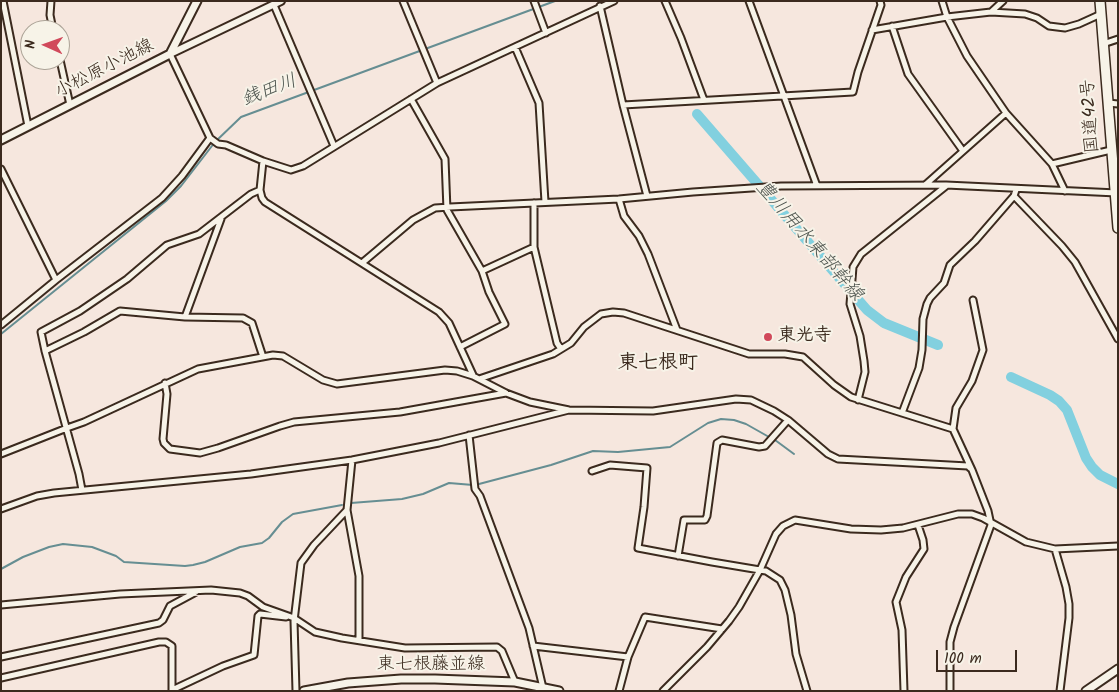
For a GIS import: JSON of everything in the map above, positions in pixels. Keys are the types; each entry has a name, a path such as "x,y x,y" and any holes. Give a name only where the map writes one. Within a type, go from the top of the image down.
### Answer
{"highway":[{"name":"国道42号","path":"1100,1 1118,228"}],"main road":[{"name":"小松原小池線","path":"1,140 170,54 197,1"},
{"path":"1086,691 1118,669"},
{"name":"東七根藤並線","path":"304,691 348,683 401,679 515,682 541,689 559,691"}],"street":[{"path":"51,1 51,20"},
{"path":"281,1 170,54 210,138 218,144 226,145 263,161 291,170 303,166 437,83 614,1"},
{"path":"403,1 437,83"},
{"path":"664,1 682,38 704,100"},
{"path":"749,1 817,186"},
{"path":"623,105 853,92 881,5 880,1"},
{"path":"942,1 947,17 967,56 1006,113 1052,164 1065,191"},
{"path":"991,12 1003,1"},
{"path":"2,2 28,126"},
{"path":"534,3 546,33"},
{"path":"272,4 334,146"},
{"path":"600,6 623,105 648,196"},
{"path":"872,30 947,17 991,12 1026,14 1055,28 1079,24 1101,14"},
{"path":"892,26 908,74 964,151"},
{"path":"1103,44 1118,39"},
{"path":"515,47 539,103 546,202"},
{"path":"62,70 70,105"},
{"path":"411,99 445,159 446,208 482,271 489,292 505,324 460,347"},
{"path":"1108,103 1118,104"},
{"path":"924,186 1006,113"},
{"path":"1,325 162,198 182,176 210,138"},
{"path":"1052,164 1113,147"},
{"path":"263,161 260,190 265,202 439,312 449,323 473,376"},
{"path":"1,169 56,280"},
{"path":"362,263 413,220 434,208 619,199 781,186 946,186 1116,193"},
{"path":"858,400 864,372 864,361 860,336 850,304 853,267 862,254 946,186"},
{"path":"82,490 80,474 41,332 80,310 127,279 167,245 199,234 251,194 260,190"},
{"path":"902,413 919,368 926,304 944,283 950,265 975,241 1014,196 1016,190"},
{"path":"1014,196 1075,262 1118,339"},
{"path":"619,199 624,216 639,236 648,254 677,330"},
{"path":"534,203 534,247 557,343 561,349"},
{"path":"185,317 221,218"},
{"path":"482,271 534,247"},
{"path":"950,691 950,642 991,523 961,444 953,429 956,408 972,381 983,350 973,300"},
{"path":"45,351 84,332 120,311 185,317 243,318 250,320 256,330 263,357"},
{"path":"480,379 544,359 571,343 589,322 601,314 624,313 749,354 785,354 803,357 845,394 858,400 953,429"},
{"path":"1,454 84,422 198,369 273,355 283,356 323,380 337,384 445,370 473,376 506,393 530,402 569,410 654,412 736,399 758,401 788,420 822,450 838,459 968,466 970,468"},
{"path":"165,383 167,387 164,443 170,449 200,453 294,422 400,412 506,393"},
{"path":"1,509 54,492 251,474 352,460 469,435 569,410"},
{"path":"678,556 684,520 705,520 707,516 716,443 722,440 758,447 764,446 788,420"},
{"path":"469,435 475,490 480,496 529,628 541,689"},
{"path":"352,460 347,510 359,576 359,640"},
{"path":"592,471 610,465 646,468 644,507 638,548 760,570 774,574 780,580 785,590 791,615 796,654 807,691"},
{"path":"1,503 14,505"},
{"path":"296,691 294,618 303,559 347,510"},
{"path":"663,691 706,647 739,607 760,570 776,534 783,526 795,520 858,529 882,530 918,525 958,514 972,514 1026,542 1055,549 1118,546"},
{"path":"904,691 902,630 896,602 906,577 924,550 924,540 918,525"},
{"path":"1055,549 1069,604 1060,691"},
{"path":"1,605 120,594 211,590 240,593 248,596 263,608 294,618 315,632 405,648 497,647 502,651 515,682"},
{"path":"1,657 159,623 163,620 170,606 198,591"},
{"path":"1,678 166,642 172,646 172,690 223,666 254,655 258,616 260,614 294,618"},
{"path":"618,691 628,657 645,617 722,629"},
{"path":"533,646 628,657"}],"waterway":[{"name":"銭田川","path":"1,334 166,201 181,186 215,142 241,117 555,1"},
{"name":"豊川用水東部幹線","path":"697,114 867,310 884,323 938,345"},
{"name":"豊川用水東部幹線","path":"1011,377 1059,401 1067,410 1086,458 1092,467 1100,475 1118,484"},
{"path":"479,484 551,465 593,451 618,452 670,447 708,423 721,419 734,420 746,424 769,437"},
{"path":"775,440 794,454"},
{"path":"351,503 402,499 423,494 449,483 473,485"},
{"path":"1,569 23,557 63,544 92,547 116,556 124,562 193,565 240,547 262,543 269,538 282,522 293,514 342,505"}],"place":[{"name":"東光寺","path":"768,337"}],"district":[{"name":"東七根町","path":"658,365"}]}
